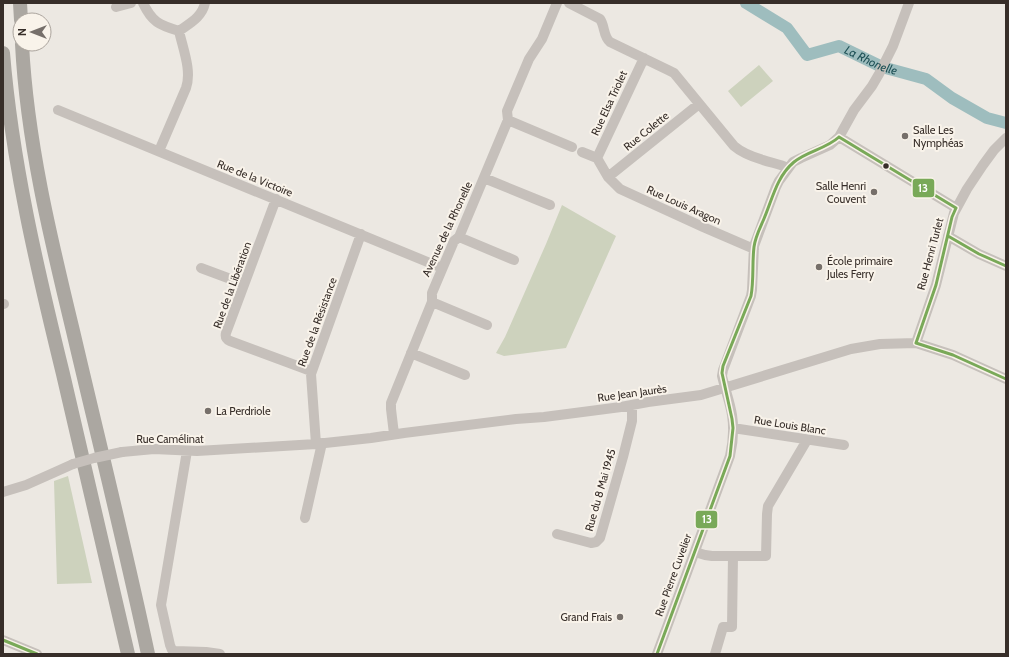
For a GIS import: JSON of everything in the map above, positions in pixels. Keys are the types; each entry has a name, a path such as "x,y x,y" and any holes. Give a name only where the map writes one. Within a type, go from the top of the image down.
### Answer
{"highway":[{"path":"23,52 31,132 45,211 148,654"},
{"path":"3,53 12,134 29,228 128,654"}],"street":[{"path":"116,7 131,3"},
{"path":"143,3 154,19 160,24 179,31"},
{"path":"179,31 197,18 202,12 206,3"},
{"name":"Avenue de la Rhonelle","path":"394,434 391,402 432,302 432,293 454,241 459,237 484,178 508,120 507,111 531,55 542,39 557,3"},
{"path":"569,3 600,19 603,23 607,39 610,42 674,73 737,149 764,161 788,168 796,160 830,145 840,137 854,110 879,74 893,46 909,3"},
{"path":"159,151 188,80 187,67 179,31"},
{"name":"Rue Elsa Triolet","path":"597,158 644,58"},
{"name":"Rue Colette","path":"608,177 699,104"},
{"name":"Rue de la Victoire","path":"58,110 442,268"},
{"path":"508,120 572,147"},
{"path":"840,137 956,208"},
{"name":"Rue Henri Turlet","path":"916,343 936,285 952,217 983,165 994,150 1006,138"},
{"path":"582,152 597,158 608,177"},
{"name":"Rue Pierre Cuvelier","path":"657,654 731,451 733,428 732,415 722,373 723,366 752,293 755,241 776,187 788,168"},
{"name":"Rue Louis Aragon","path":"608,177 618,188 622,190 703,228 754,249"},
{"path":"484,178 550,205"},
{"name":"Rue de la Libération","path":"276,199 226,332 227,339 311,371"},
{"name":"Rue de la Résistance","path":"305,518 319,443 310,376 361,234"},
{"path":"948,236 979,254 1006,266"},
{"path":"459,237 514,260"},
{"path":"201,268 244,284"},
{"path":"432,302 487,325"},
{"path":"916,343 952,355 1006,379"},
{"name":"Rue Jean Jaurès","path":"344,441 516,418 544,417 621,408 648,402 696,396 851,349 880,344 916,343"},
{"path":"411,353 465,375"},
{"name":"Rue du 8 Mai 1945","path":"557,534 591,543 596,542 600,538 632,421 632,405"},
{"name":"Rue Louis Blanc","path":"733,428 844,445"},
{"path":"695,552 705,555 766,556 768,506 807,440"},
{"name":"Rue Camélinat","path":"3,492 26,485 73,464 100,456 122,452 154,449 187,451 344,441"},
{"path":"187,451 161,606 170,647 172,650 220,654"},
{"path":"715,654 723,627 732,627 733,556"},
{"path":"3,640 37,654"}],"green space":[{"path":"759,65 773,81 741,107 728,91"},
{"path":"562,205 616,236 566,348 504,356 496,353 505,337"},
{"path":"68,476 92,583 57,584 54,481"}],"waterway":[{"name":"La Rhonelle","path":"746,3 787,28 807,55 839,46 882,67 926,79 952,98 987,118 1006,123"}],"transit line":[{"name":"13","path":"839,137 956,208"},
{"name":"13","path":"657,654 730,456 733,428 722,373 723,366 751,296 753,253 756,237 775,190 788,168 799,158 834,141 839,137"},
{"name":"13","path":"916,343 936,285 952,217 956,208"},
{"name":"13","path":"948,236 979,254 1006,266"},
{"name":"13","path":"916,343 953,355 1006,379"},
{"name":"13","path":"3,640 37,654"}],"place":[{"name":"Salle Les Nymphéas","path":"905,136"},
{"name":"Salle Henri Couvent","path":"874,192"},
{"name":"École primaire Jules Ferry","path":"819,267"},
{"name":"La Perdriole","path":"208,411"},
{"name":"Grand Frais","path":"620,617"}]}
